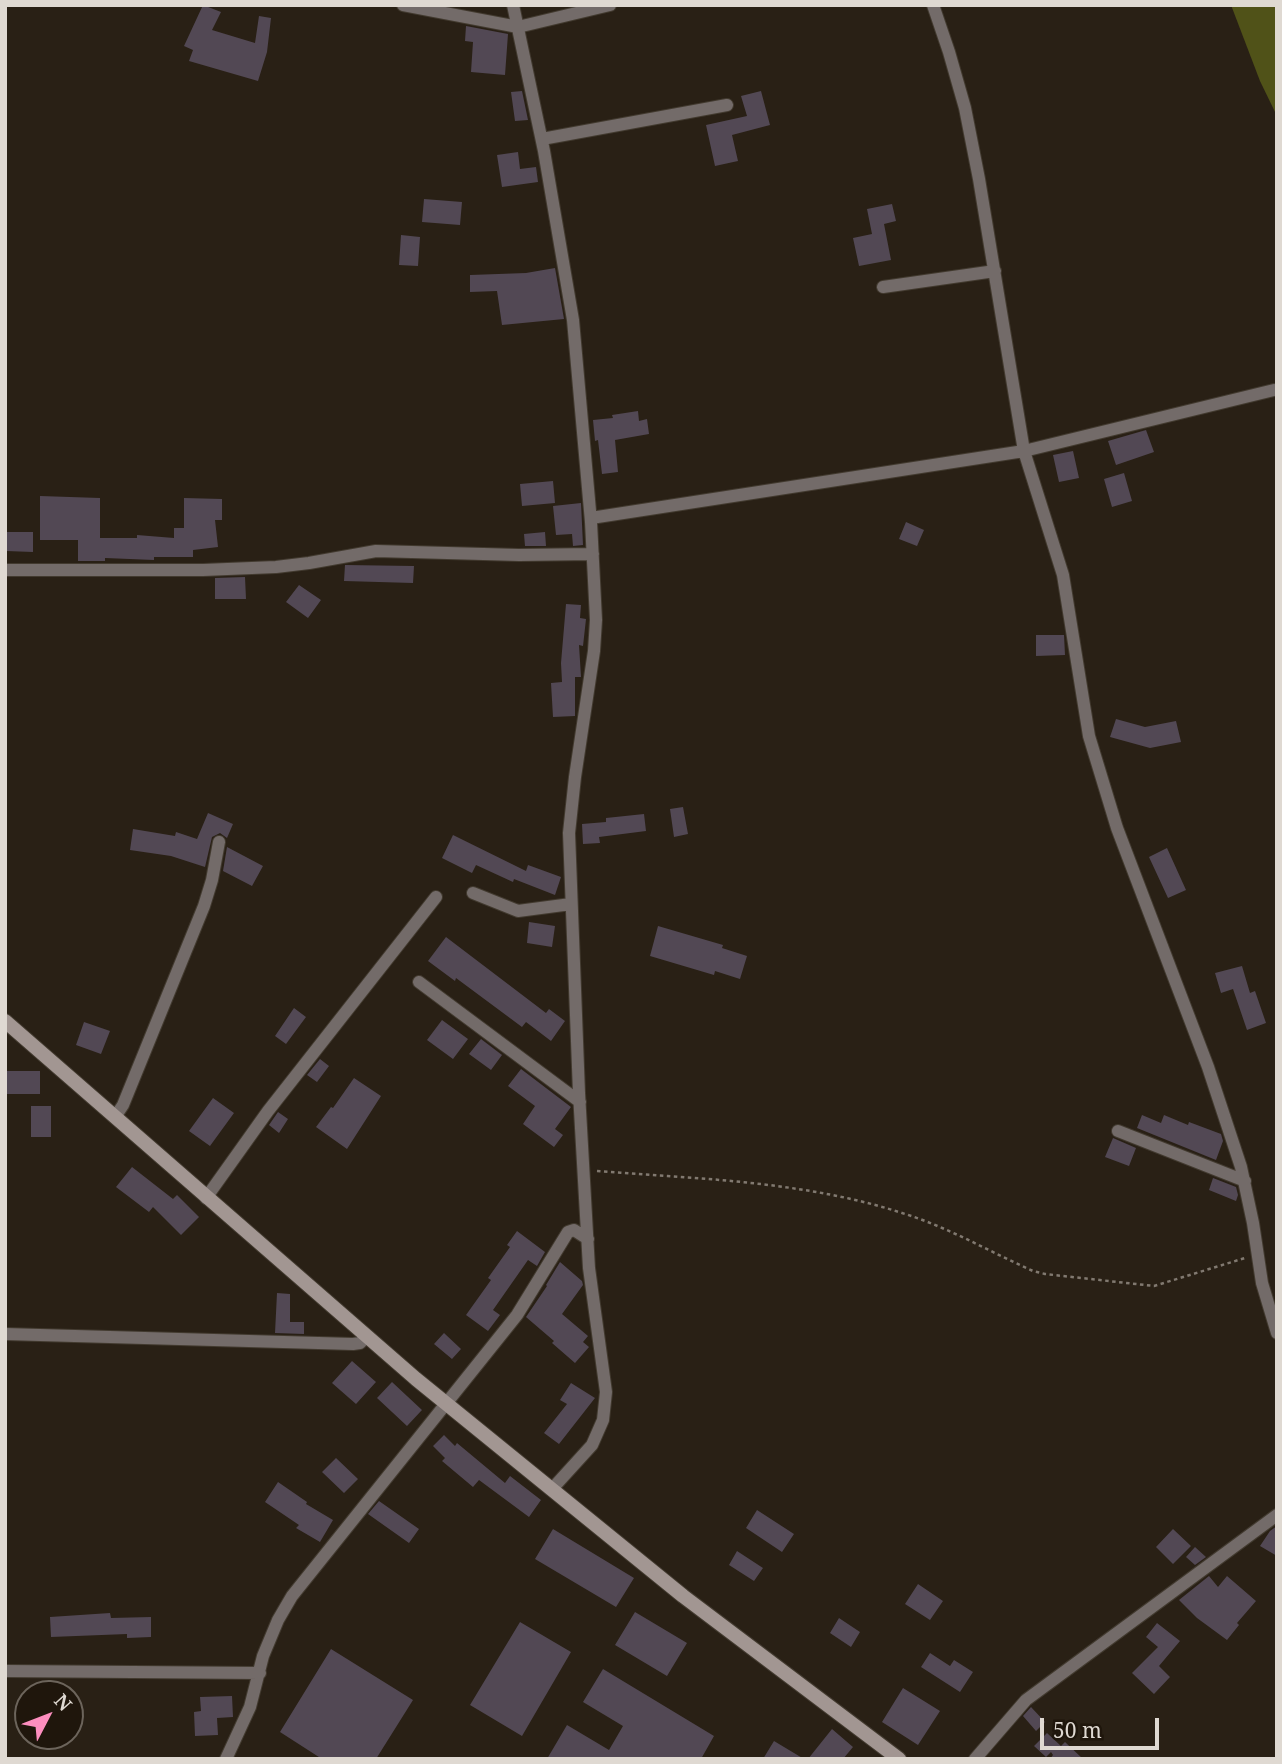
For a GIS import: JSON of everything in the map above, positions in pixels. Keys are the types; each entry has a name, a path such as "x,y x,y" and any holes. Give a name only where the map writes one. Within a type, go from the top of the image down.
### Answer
{"street":[{"path":"403,5 518,27 610,5"},
{"path":"513,5 541,139 573,320 591,518 596,620 569,833 587,1239 606,1392 603,1420 592,1446 552,1489"},
{"path":"933,5 964,108 995,271 1024,452 1063,575 1084,713 1105,795 1208,1066 1245,1181 1262,1283 1277,1333"},
{"path":"541,139 727,106"},
{"path":"883,288 995,271"},
{"path":"591,518 1024,452 1274,390"},
{"path":"5,570 203,570 276,567 376,551 593,554"},
{"path":"115,1117 123,1105 204,906 219,842"},
{"path":"473,893 518,911 571,904"},
{"path":"206,1198 268,1111 436,897"},
{"path":"419,982 580,1102"},
{"path":"5,1021 446,1404 683,1596 899,1759"},
{"path":"1118,1131 1245,1181"},
{"path":"226,1759 250,1707 263,1656 292,1595 517,1314 568,1232 574,1230 587,1239"},
{"path":"5,1334 353,1344 360,1343 366,1337"},
{"path":"975,1759 1026,1700 1277,1515"},
{"path":"5,1671 260,1673"}],"path":[{"path":"584,1170 782,1185 863,1201 916,1218 1045,1274 1154,1286 1258,1254"}],"shaded area":[{"path":"1231,5 1277,5 1277,116 1260,81"}],"building":[{"path":"203,5 221,12 212,30 255,43 259,16 271,18 267,52 258,81 189,61 193,50 184,46"},
{"path":"466,26 508,34 505,75 471,72 473,42 465,41"},
{"path":"522,91 528,120 515,121 511,92"},
{"path":"761,91 770,125 732,135 738,161 715,166 706,125 747,116 741,96"},
{"path":"518,152 520,169 536,167 538,182 502,187 497,155"},
{"path":"424,199 462,202 460,225 422,222"},
{"path":"892,204 896,221 884,224 891,260 859,266 853,238 872,234 867,209"},
{"path":"401,235 420,237 418,266 399,265"},
{"path":"555,268 564,319 502,325 497,291 470,292 470,275 526,273"},
{"path":"638,411 639,421 647,419 649,434 615,440 618,472 602,474 593,420"},
{"path":"1146,430 1154,452 1116,465 1108,441"},
{"path":"1073,451 1079,478 1059,482 1053,455"},
{"path":"1124,473 1132,501 1112,507 1104,479"},
{"path":"553,481 555,503 522,506 520,484"},
{"path":"40,496 100,498 100,538 137,538 137,535 174,538 174,528 184,528 184,498 222,499 222,520 215,520 218,547 193,550 193,557 78,561 78,540 40,540"},
{"path":"581,503 583,545 573,546 572,534 556,535 553,506"},
{"path":"906,522 924,530 917,546 899,539"},
{"path":"6,532 33,532 33,552 6,551"},
{"path":"545,532 546,546 525,546 524,534"},
{"path":"345,565 414,566 413,583 344,581"},
{"path":"245,577 246,599 215,599 215,578"},
{"path":"299,585 321,600 308,618 286,602"},
{"path":"566,604 581,605 580,618 586,619 583,646 579,645 581,677 575,677 575,716 553,717 551,683 562,682"},
{"path":"1036,635 1064,635 1065,655 1036,656"},
{"path":"1116,719 1145,727 1176,721 1181,742 1150,748 1110,737"},
{"path":"683,807 688,834 674,837 670,809"},
{"path":"208,813 233,824 227,838 220,833 212,837 205,867 171,856 130,850 133,829 175,836 176,832 197,839"},
{"path":"644,814 646,831 599,837 600,843 583,844 582,824 606,822 606,818"},
{"path":"453,835 526,871 528,865 561,877 555,895 514,879 513,882 476,865 472,873 442,858"},
{"path":"227,847 263,866 252,886 223,871"},
{"path":"1167,848 1186,890 1168,898 1149,857"},
{"path":"529,922 555,926 552,947 527,943"},
{"path":"658,926 723,945 722,948 747,956 740,979 715,971 714,975 650,956"},
{"path":"446,937 546,1013 549,1009 565,1021 551,1041 526,1022 522,1027 456,978 455,981 428,961"},
{"path":"1242,966 1250,993 1255,991 1266,1023 1247,1030 1233,989 1221,993 1215,973"},
{"path":"294,1008 306,1017 286,1044 275,1036"},
{"path":"442,1020 468,1039 453,1059 427,1040"},
{"path":"84,1022 110,1031 101,1054 76,1045"},
{"path":"481,1039 502,1055 491,1070 469,1054"},
{"path":"320,1059 329,1066 317,1082 307,1075"},
{"path":"521,1069 571,1107 555,1129 563,1135 554,1147 523,1124 535,1106 508,1086"},
{"path":"7,1071 40,1071 40,1094 6,1094"},
{"path":"354,1078 381,1096 347,1149 316,1127"},
{"path":"213,1098 234,1113 210,1146 189,1131"},
{"path":"31,1106 51,1106 51,1137 31,1137"},
{"path":"278,1112 288,1119 279,1133 269,1125"},
{"path":"1142,1115 1161,1123 1164,1115 1221,1134 1223,1141 1216,1160 1137,1128"},
{"path":"1113,1138 1136,1148 1129,1166 1105,1157"},
{"path":"132,1167 173,1199 177,1195 199,1217 181,1235 153,1207 149,1212 116,1187"},
{"path":"1213,1178 1236,1187 1236,1201 1209,1190"},
{"path":"517,1231 545,1252 537,1266 528,1260 493,1310 500,1315 488,1331 466,1315 491,1280 488,1278 510,1247 507,1245"},
{"path":"560,1262 582,1281 583,1285 562,1314 588,1336 583,1342 589,1347 575,1363 526,1317"},
{"path":"277,1293 290,1294 290,1322 304,1322 304,1334 275,1333"},
{"path":"444,1333 461,1349 452,1359 434,1344"},
{"path":"352,1361 376,1382 356,1404 332,1383"},
{"path":"392,1382 422,1410 407,1426 377,1398"},
{"path":"571,1383 595,1398 559,1444 544,1433 567,1404 560,1400"},
{"path":"444,1435 505,1483 510,1476 541,1500 529,1517 479,1480 473,1487 442,1461 445,1458 433,1446"},
{"path":"336,1458 358,1479 344,1493 322,1472"},
{"path":"278,1482 307,1502 306,1504 333,1520 320,1542 296,1528 299,1525 265,1502"},
{"path":"379,1501 419,1529 409,1543 368,1514"},
{"path":"757,1510 794,1534 782,1552 746,1528"},
{"path":"1277,1526 1277,1556 1260,1546"},
{"path":"553,1529 634,1578 616,1607 535,1559"},
{"path":"1173,1529 1191,1546 1173,1564 1156,1547"},
{"path":"1195,1547 1206,1557 1195,1565 1186,1557"},
{"path":"737,1551 763,1568 754,1581 729,1565"},
{"path":"1209,1576 1218,1587 1227,1576 1256,1601 1237,1623 1239,1625 1227,1640 1197,1618 1179,1600"},
{"path":"918,1584 943,1601 930,1620 905,1604"},
{"path":"635,1612 687,1643 667,1676 615,1645"},
{"path":"110,1613 111,1618 151,1617 151,1637 127,1638 127,1634 51,1637 50,1617"},
{"path":"839,1618 860,1632 851,1647 830,1633"},
{"path":"520,1622 571,1652 522,1736 470,1705"},
{"path":"1157,1623 1180,1641 1159,1666 1170,1677 1154,1694 1132,1673 1158,1647 1146,1637"},
{"path":"331,1649 413,1700 376,1759 322,1759 280,1732"},
{"path":"930,1653 950,1666 954,1660 973,1672 960,1692 921,1667"},
{"path":"603,1669 714,1736 701,1759 547,1759 567,1725 609,1750 623,1726 583,1702"},
{"path":"903,1688 940,1711 918,1745 882,1722"},
{"path":"232,1696 233,1717 217,1718 218,1735 195,1736 194,1712 201,1711 200,1697"},
{"path":"1031,1707 1045,1722 1036,1731 1023,1716"},
{"path":"832,1729 853,1747 843,1759 808,1759"},
{"path":"1047,1733 1061,1746 1065,1742 1083,1759 1050,1759 1053,1755 1051,1752 1046,1757 1034,1746"},
{"path":"774,1741 804,1759 763,1759"}]}
